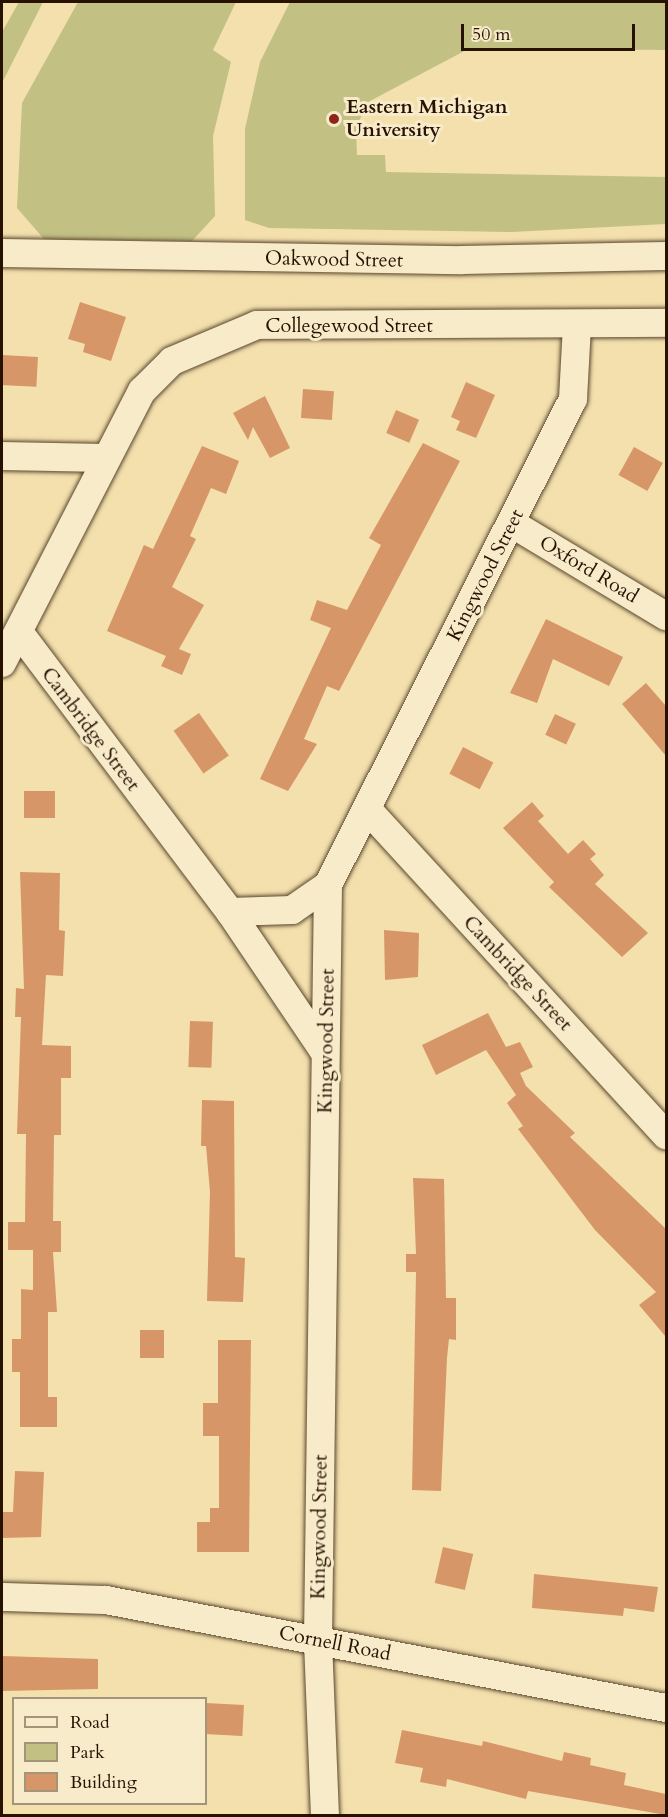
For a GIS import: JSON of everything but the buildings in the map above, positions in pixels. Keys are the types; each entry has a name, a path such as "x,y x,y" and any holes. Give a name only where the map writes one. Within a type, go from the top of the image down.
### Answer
{"street":[{"name":"Oakwood Street","path":"2,253 462,260 666,256"},
{"name":"Collegewood Street","path":"2,663 105,458 142,391 172,361 257,325 666,324"},
{"name":"Kingwood Street","path":"325,1815 318,1639 328,885 369,811 573,399 577,326"},
{"path":"2,456 105,458"},
{"name":"Oxford Road","path":"511,523 666,616"},
{"name":"Cambridge Street","path":"19,632 230,912 325,1053"},
{"name":"Cambridge Street","path":"369,811 666,1134"},
{"path":"230,912 292,910 328,885"},
{"name":"Cornell Road","path":"2,1597 106,1600 318,1639 666,1708"}],"green space":[{"path":"19,2 43,2 2,83 2,32"},
{"path":"78,2 236,2 213,50 231,62 213,136 215,216 192,241 44,239 17,208 22,103"},
{"path":"290,2 666,2 666,50 470,48 370,101 356,126 357,155 385,155 386,172 666,177 666,224 512,232 269,228 245,220 245,129 260,62"}],"place":[{"name":"Eastern Michigan University","path":"334,119"}]}
